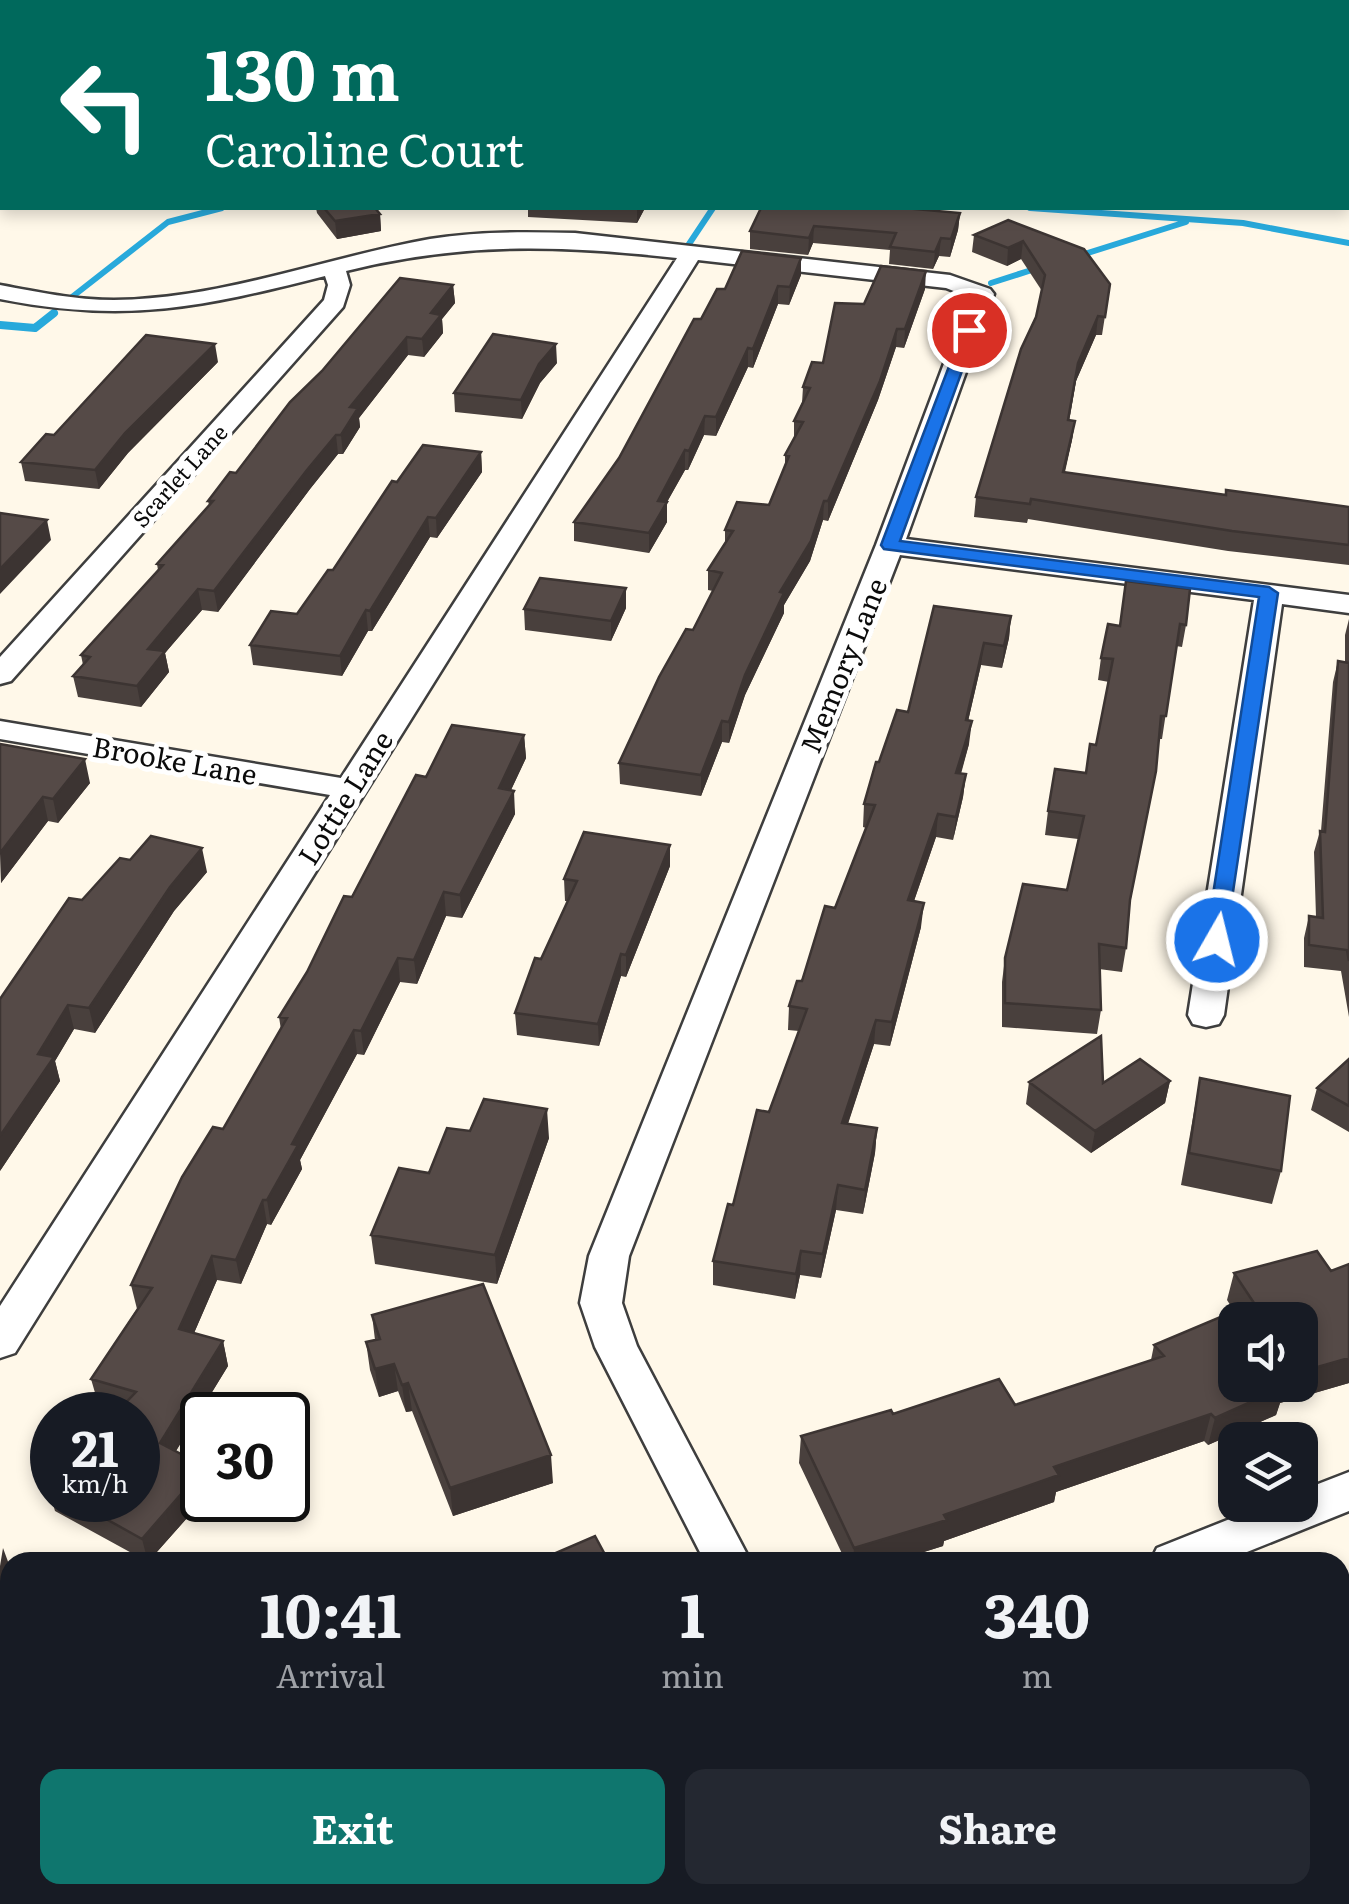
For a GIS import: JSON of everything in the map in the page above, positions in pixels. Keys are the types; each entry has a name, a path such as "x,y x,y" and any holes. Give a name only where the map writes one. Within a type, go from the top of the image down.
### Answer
{"street":[{"name":"Memory Lane","path":"0,292 40,302 134,309 179,304 432,245 575,240 950,282 982,294 890,545 609,1256 602,1303 616,1347 723,1552"},
{"name":"Lottie Lane","path":"0,1341 691,254"},
{"name":"Scarlet Lane","path":"0,675 334,302 339,285 334,268"},
{"path":"890,545 1349,604"},
{"path":"1206,1015 1269,593"},
{"name":"Brooke Lane","path":"0,730 349,789"},
{"path":"1239,1551 1349,1491"}],"building":[{"path":"326,210 377,210 380,214 335,221"},
{"path":"760,210 960,213 951,239 941,238 935,252 890,247 896,233 814,226 809,238 750,231"},
{"path":"1008,220 1084,249 1110,284 1105,317 1098,316 1078,363 1068,420 1075,421 1063,472 1226,495 1226,490 1349,507 1349,545 1031,499 1030,504 976,497 1021,349 1036,317 1045,275 1023,241 1008,248 974,235"},
{"path":"742,251 801,258 790,287 778,286 753,349 748,348 716,417 705,416 689,451 685,450 658,501 667,502 649,533 574,522 619,458 694,319 701,319 717,289 725,289"},
{"path":"881,266 926,271 905,329 897,329 880,381 828,501 824,501 811,541 780,592 784,593 745,675 729,722 722,721 701,775 619,763 659,677 686,629 693,630 722,573 708,570 733,531 725,530 737,502 769,505 789,456 785,455 803,422 794,421 810,388 803,387 812,362 823,363 835,303 864,304"},
{"path":"400,278 453,285 431,313 441,315 422,339 407,337 350,407 358,408 341,435 336,435 307,470 214,591 198,589 148,649 165,651 137,686 73,676 90,657 81,655 163,565 157,564 213,501 208,501 230,472 236,473 290,402 322,371"},
{"path":"493,334 556,344 539,364 521,400 454,393"},
{"path":"146,335 215,344 125,433 95,470 21,462 46,434 54,435"},
{"path":"423,445 481,452 436,518 428,517 340,656 250,645 271,611 297,614 328,570 333,570 392,481 397,482"},
{"path":"0,513 47,520 0,569"},
{"path":"540,578 626,588 611,621 524,609"},
{"path":"1126,581 1190,589 1186,625 1180,624 1166,716 1161,716 1156,771 1130,900 1126,948 1099,944 1101,1010 1005,1003 1005,958 1023,884 1067,890 1084,816 1048,811 1055,769 1086,773 1090,744 1096,745 1113,659 1101,658 1108,624 1120,626"},
{"path":"934,606 1011,616 1004,646 984,643 966,720 972,721 956,773 966,774 956,817 938,814 908,900 924,903 892,1022 876,1020 842,1123 877,1128 865,1190 838,1185 823,1254 801,1251 796,1274 713,1261 728,1204 733,1205 757,1110 769,1112 807,1009 789,1006 797,981 802,981 825,906 835,908 875,805 864,804 876,762 897,710 908,712"},
{"path":"1338,661 1349,663 1349,961 1347,950 1309,945 1309,916 1323,918 1320,831 1325,832"},
{"path":"452,725 524,735 499,788 514,791 460,895 444,892 414,960 398,958 361,1031 354,1030 292,1144 298,1145 267,1200 263,1200 236,1260 212,1256 179,1329 223,1341 192,1392 180,1392 180,1411 160,1443 160,1392 136,1392 91,1379 152,1288 131,1285 182,1177 213,1127 223,1129 287,1018 279,1017 307,972 344,896 352,897 416,775 426,777"},
{"path":"0,744 85,759 53,799 43,797 0,853"},
{"path":"584,832 670,845 626,955 621,954 598,1024 515,1013 535,958 541,959 577,881 564,879"},
{"path":"151,836 202,848 170,887 89,1008 68,1005 38,1054 54,1057 0,1136 0,999 69,898 82,900 120,858 130,860"},
{"path":"1101,1036 1103,1083 1140,1059 1170,1081 1095,1131 1029,1082"},
{"path":"1349,1059 1349,1106 1317,1088"},
{"path":"1200,1078 1290,1096 1281,1171 1189,1153"},
{"path":"484,1099 547,1109 495,1255 371,1235 399,1168 429,1173 447,1128 470,1131"},
{"path":"1317,1251 1331,1271 1349,1264 1349,1358 1318,1367 1318,1302 1253,1302 1234,1273"},
{"path":"483,1284 551,1455 450,1488 408,1383 402,1385 394,1364 375,1369 366,1342 380,1339 372,1315"},
{"path":"1218,1318 1218,1402 1251,1402 1215,1418 1211,1414 1054,1467 1059,1475 944,1515 947,1520 854,1548 801,1436 891,1410 893,1414 999,1379 1015,1405 1164,1356 1154,1345"},
{"path":"160,1443 180,1453 180,1495 160,1518"},
{"path":"111,1522 157,1522 142,1539"},
{"path":"595,1536 604,1552 558,1552"}],"waterway":[{"path":"72,297 168,222 214,210"},
{"path":"687,247 712,210"},
{"path":"1058,210 1243,223 1349,243"},
{"path":"1078,256 1186,222"},
{"path":"991,283 1038,268"},
{"path":"0,325 35,328 54,313"}],"route":[{"path":"969,330 890,545 1269,593 1217,940"}]}
